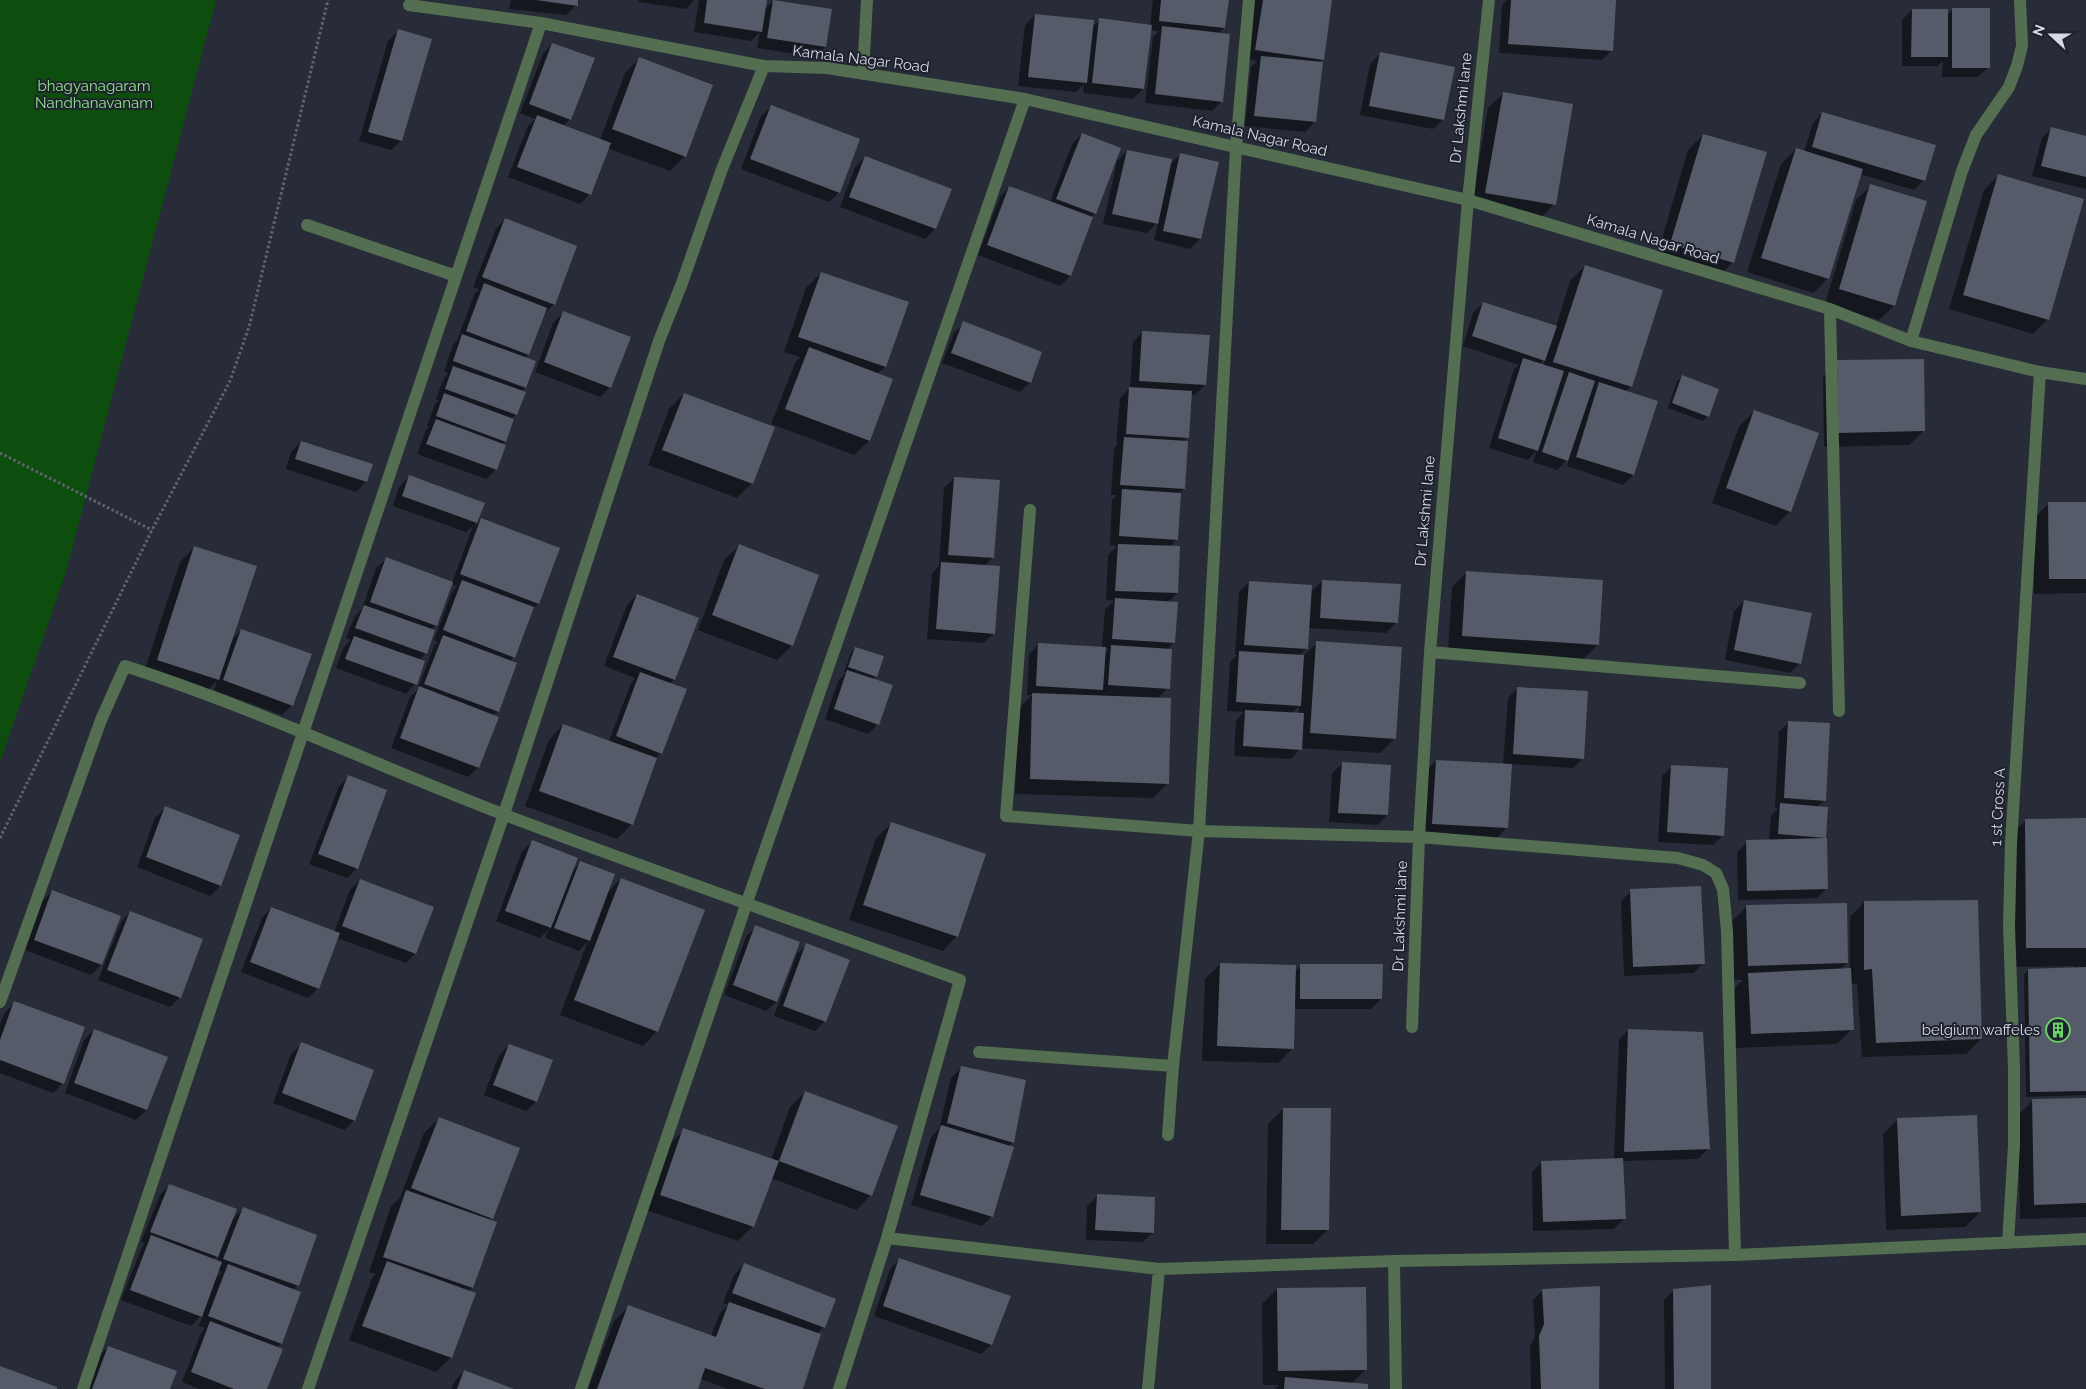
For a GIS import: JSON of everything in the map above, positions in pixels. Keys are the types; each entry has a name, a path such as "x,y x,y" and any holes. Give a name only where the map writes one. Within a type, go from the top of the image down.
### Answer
{"street":[{"path":"863,74 867,0"},
{"path":"1168,1136 1173,1066 1198,832 1236,147 1248,0"},
{"name":"Dr Lakshmi lane","path":"1412,1026 1419,838 1430,652 1468,200 1489,0"},
{"path":"1911,341 1962,170 1976,135 2009,87 2017,66 2022,46 2020,0"},
{"name":"Kamala Nagar Road","path":"409,5 541,23 764,66 827,68 1025,99 1468,200 1830,309 1911,341 2040,372 2086,379"},
{"path":"83,1389 541,23"},
{"path":"308,1389 504,814 659,341 682,283 722,169 764,66"},
{"path":"581,1389 747,902 1025,99"},
{"path":"307,225 456,276"},
{"path":"1830,309 1839,711"},
{"name":"1 st Cross A","path":"2008,1243 2014,1145 2009,926 2012,843 2040,372"},
{"path":"1030,510 1006,816 1198,832 1419,838 1678,858 1703,865 1716,873 1723,889 1727,931 1735,1255"},
{"path":"1430,652 1800,683"},
{"path":"0,1002 101,720 125,666 167,679 304,732 504,814 960,980 887,1238 839,1389"},
{"path":"980,1052 1173,1066"},
{"path":"887,1238 1159,1269 1394,1261 1735,1255 2086,1239"},
{"path":"1394,1261 1396,1389"},
{"path":"1148,1389 1159,1269"}],"path":[{"path":"0,838 152,530 230,381 249,326 328,0"},
{"path":"0,454 152,530"}],"green space":[{"name":"bhagyanagaram Nandhanavanam","path":"0,0 216,0 66,572 0,762"}],"building":[{"path":"536,0 578,0 578,6"},
{"path":"707,0 767,0 762,32 704,23"},
{"path":"773,0 832,9 826,47 767,38"},
{"path":"1161,0 1229,0 1225,28 1159,21"},
{"path":"1263,0 1332,0 1324,60 1255,50"},
{"path":"1511,0 1616,0 1613,51 1508,44"},
{"path":"1952,8 1990,8 1990,68 1952,68"},
{"path":"1912,9 1948,9 1948,57 1911,57"},
{"path":"1035,14 1094,20 1087,83 1028,77"},
{"path":"1099,18 1152,25 1144,89 1092,83"},
{"path":"1162,26 1230,34 1223,102 1155,94"},
{"path":"398,29 432,39 402,141 368,132"},
{"path":"552,43 595,58 571,120 529,104"},
{"path":"1380,52 1455,67 1444,120 1369,106"},
{"path":"1261,56 1323,62 1316,122 1254,116"},
{"path":"639,57 713,85 686,157 612,129"},
{"path":"1503,92 1573,104 1556,205 1485,193"},
{"path":"771,105 860,139 840,193 750,159"},
{"path":"1822,112 1936,145 1925,181 1812,147"},
{"path":"537,115 611,143 591,195 517,167"},
{"path":"2051,127 2086,136 2086,177 2041,166"},
{"path":"1082,133 1121,148 1096,214 1056,199"},
{"path":"1703,134 1767,152 1734,263 1670,244"},
{"path":"1796,148 1863,169 1829,279 1761,258"},
{"path":"1127,150 1172,159 1158,224 1112,214"},
{"path":"1180,153 1219,162 1201,239 1163,231"},
{"path":"865,156 952,189 936,229 849,197"},
{"path":"1998,174 2084,199 2049,320 1963,295"},
{"path":"1870,184 1927,201 1895,306 1839,289"},
{"path":"1009,186 1093,217 1071,276 987,245"},
{"path":"505,218 577,246 555,305 482,277"},
{"path":"1585,265 1663,290 1632,387 1553,362"},
{"path":"821,272 909,302 886,367 798,337"},
{"path":"484,283 547,308 529,355 466,331"},
{"path":"1483,302 1557,326 1545,361 1472,336"},
{"path":"563,311 631,337 611,388 544,362"},
{"path":"963,321 1042,352 1031,383 951,353"},
{"path":"1142,331 1210,335 1206,385 1139,381"},
{"path":"462,334 536,361 526,388 453,361"},
{"path":"809,347 893,379 870,441 785,409"},
{"path":"1523,358 1564,371 1538,451 1498,438"},
{"path":"1924,359 1925,431 1838,433 1837,360"},
{"path":"453,366 526,392 517,415 445,389"},
{"path":"1569,372 1595,381 1568,461 1542,452"},
{"path":"1682,375 1719,389 1709,417 1672,403"},
{"path":"1599,382 1658,401 1634,475 1576,457"},
{"path":"1129,387 1192,391 1189,438 1126,434"},
{"path":"444,393 514,419 506,442 436,416"},
{"path":"684,393 775,427 753,484 662,450"},
{"path":"1754,410 1819,433 1791,512 1726,488"},
{"path":"436,419 506,445 497,470 426,444"},
{"path":"1124,437 1188,441 1185,489 1120,485"},
{"path":"301,441 373,464 367,482 295,459"},
{"path":"409,475 485,503 477,523 402,496"},
{"path":"954,477 1000,480 994,558 948,555"},
{"path":"1122,489 1181,493 1178,540 1119,536"},
{"path":"2048,502 2086,502 2086,579 2049,579"},
{"path":"481,518 560,548 539,604 460,574"},
{"path":"739,544 819,575 793,646 712,615"},
{"path":"1118,544 1180,546 1178,593 1115,591"},
{"path":"194,546 257,566 219,680 157,660"},
{"path":"386,557 453,582 437,626 370,602"},
{"path":"941,562 1000,566 995,634 936,629"},
{"path":"1466,571 1603,580 1599,645 1462,636"},
{"path":"462,580 534,607 515,658 443,630"},
{"path":"1322,580 1401,584 1398,623 1320,618"},
{"path":"1249,581 1312,585 1308,649 1244,645"},
{"path":"637,594 699,618 675,680 613,657"},
{"path":"1115,598 1178,602 1175,643 1112,639"},
{"path":"1744,600 1812,613 1801,664 1734,650"},
{"path":"364,605 435,630 427,654 355,628"},
{"path":"241,629 312,654 293,706 223,680"},
{"path":"443,635 517,663 499,712 424,684"},
{"path":"354,636 425,661 417,685 345,659"},
{"path":"1316,641 1402,647 1396,739 1310,733"},
{"path":"1038,643 1106,647 1103,690 1036,686"},
{"path":"1111,645 1172,649 1170,689 1108,685"},
{"path":"855,647 884,656 877,677 848,667"},
{"path":"1239,651 1304,655 1301,706 1236,702"},
{"path":"847,670 893,685 879,725 834,709"},
{"path":"640,672 687,689 662,754 616,736"},
{"path":"419,686 499,717 479,768 400,738"},
{"path":"1517,687 1588,691 1584,759 1513,754"},
{"path":"1032,693 1171,698 1169,784 1030,779"},
{"path":"1245,710 1304,713 1302,750 1243,746"},
{"path":"1788,721 1830,723 1826,801 1784,798"},
{"path":"563,724 657,758 633,825 539,791"},
{"path":"1436,760 1512,764 1508,828 1432,824"},
{"path":"1342,762 1391,765 1388,815 1338,813"},
{"path":"1671,765 1728,768 1724,836 1667,832"},
{"path":"348,775 387,790 358,869 318,854"},
{"path":"1780,803 1828,807 1826,838 1778,834"},
{"path":"165,806 240,835 221,886 146,857"},
{"path":"2086,818 2086,948 2026,948 2025,819"},
{"path":"891,822 986,854 958,937 863,905"},
{"path":"1827,838 1828,889 1747,891 1746,840"},
{"path":"532,840 578,858 551,928 505,911"},
{"path":"580,861 615,874 590,941 554,928"},
{"path":"621,878 705,910 658,1032 574,1000"},
{"path":"360,879 434,907 416,954 342,926"},
{"path":"1701,886 1705,964 1633,967 1630,889"},
{"path":"52,890 121,916 102,965 34,940"},
{"path":"1978,900 1982,1039 1876,1043 1872,969 1864,970 1864,901"},
{"path":"1847,903 1848,963 1748,966 1746,905"},
{"path":"271,907 340,933 319,989 250,962"},
{"path":"130,911 203,939 181,998 107,970"},
{"path":"755,925 800,942 777,1002 733,985"},
{"path":"806,943 850,960 826,1022 783,1006"},
{"path":"1220,963 1296,965 1294,1049 1217,1046"},
{"path":"1300,964 1383,964 1382,999 1300,999"},
{"name":"belgium waffeles","path":"2086,967 2086,1091 2030,1092 2028,969"},
{"path":"1851,968 1854,1030 1751,1034 1748,973"},
{"path":"14,1001 85,1027 64,1084 0,1060 0,1040"},
{"path":"94,1029 168,1057 147,1110 74,1083"},
{"path":"1628,1029 1703,1032 1710,1149 1624,1152"},
{"path":"301,1042 374,1070 355,1121 282,1093"},
{"path":"509,1044 553,1060 537,1102 493,1085"},
{"path":"961,1066 1026,1080 1014,1143 947,1123"},
{"path":"805,1091 898,1126 872,1196 779,1161"},
{"path":"2086,1098 2086,1203 2034,1205 2032,1099"},
{"path":"1283,1108 1331,1108 1329,1230 1281,1230"},
{"path":"1977,1115 1981,1212 1901,1216 1897,1118"},
{"path":"439,1117 520,1148 493,1219 411,1188"},
{"path":"941,1125 1014,1147 993,1217 920,1195"},
{"path":"683,1128 779,1161 754,1227 660,1195"},
{"path":"1623,1158 1626,1219 1543,1222 1541,1161"},
{"path":"169,1184 237,1209 218,1257 150,1232"},
{"path":"406,1190 497,1222 473,1288 383,1257"},
{"path":"1097,1194 1155,1197 1154,1233 1095,1230"},
{"path":"243,1207 317,1235 299,1286 223,1259"},
{"path":"151,1235 222,1262 202,1317 130,1290"},
{"path":"899,1258 1011,1296 992,1345 883,1306"},
{"path":"387,1261 476,1293 452,1358 362,1326"},
{"path":"744,1263 836,1299 825,1328 732,1293"},
{"path":"228,1264 301,1292 282,1344 208,1316"},
{"path":"1711,1285 1711,1389 1674,1389 1673,1289"},
{"path":"1600,1286 1599,1389 1541,1389 1539,1336 1544,1324 1542,1289"},
{"path":"1366,1287 1367,1370 1278,1371 1277,1288"},
{"path":"729,1302 821,1334 803,1389 765,1389 705,1368 698,1389 597,1389 628,1305 716,1337"},
{"path":"210,1321 283,1349 267,1389 234,1389 191,1372"},
{"path":"108,1346 177,1371 170,1389 92,1389"},
{"path":"0,1366 57,1387 57,1389 0,1389"},
{"path":"464,1370 514,1389 457,1389"},
{"path":"1285,1377 1368,1384 1368,1389 1284,1389"}],"place":[{"name":"belgium waffeles","path":"2058,1030"}]}
